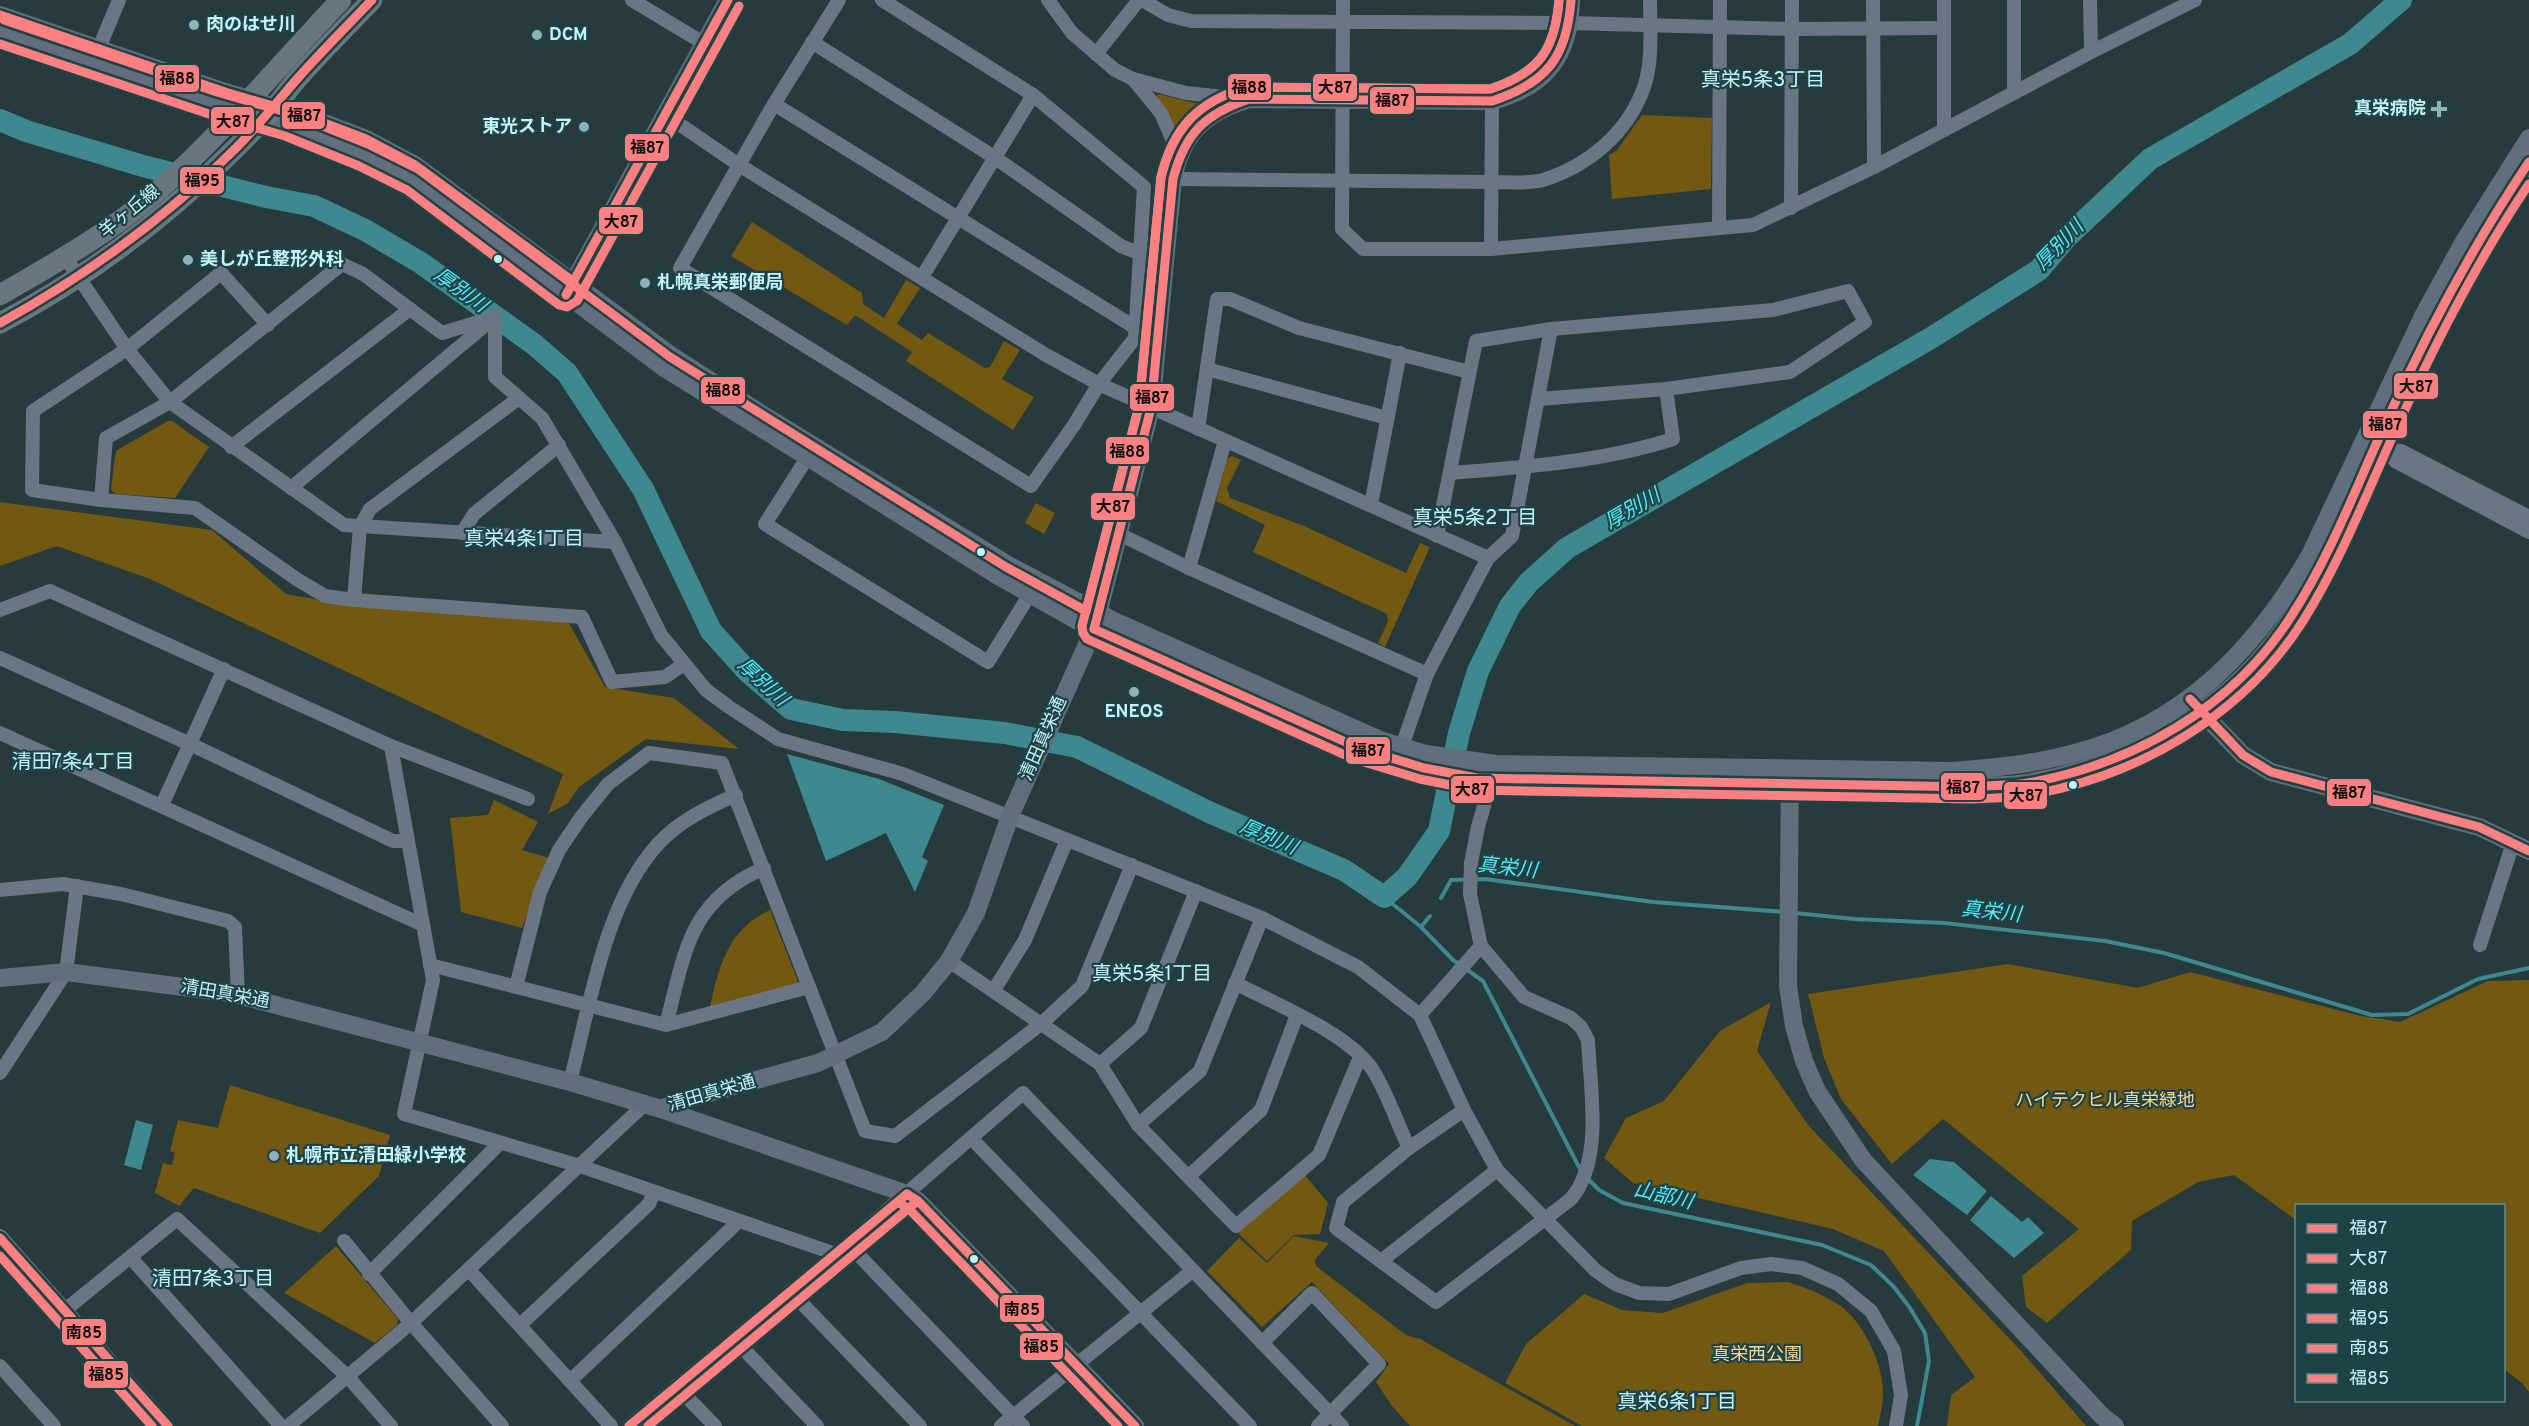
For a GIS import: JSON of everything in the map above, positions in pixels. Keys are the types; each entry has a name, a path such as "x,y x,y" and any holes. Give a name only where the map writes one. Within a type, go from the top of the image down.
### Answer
{"main road":[{"name":"羊ヶ丘線","path":"0,295 96,239 154,194 208,142 341,0"},
{"name":"羊ヶ丘線","path":"0,323 80,278 178,201 270,112 296,80 372,0"}],"street":[{"path":"99,48 119,0"},
{"path":"570,288 729,0"},
{"path":"839,0 774,104 680,268 1031,486 1074,425 1099,384 1135,338 1144,186 1033,95 882,0"},
{"path":"1048,0 1072,33 1116,70 1133,79 1186,93 1249,99 1341,100 1492,100 1508,97 1537,82 1555,63 1570,23 1571,0"},
{"path":"1096,54 1141,0 1168,15 1191,21 1342,24 1570,23 1792,29 1944,28"},
{"path":"1343,0 1342,229 1363,249 1491,249 1753,225 1874,167 2175,6 2195,0"},
{"path":"1133,79 1161,113 1173,141 1174,172 1342,181 1540,181 1573,168 1605,147 1628,121 1644,86 1649,56 1650,0"},
{"path":"1719,227 1720,0"},
{"path":"1791,208 1792,0"},
{"path":"1873,0 1874,167"},
{"path":"1944,0 1944,130"},
{"path":"2014,0 2014,93"},
{"path":"2090,0 2091,52"},
{"path":"640,2 705,44"},
{"path":"0,15 99,48 243,104"},
{"path":"0,31 366,139 415,165 570,288 663,367 1030,594 1096,621 1359,748 1486,771 1790,776 1974,787 2031,783 2092,768 2136,751 2267,650 2292,616 2325,553 2427,334 2475,249 2529,162"},
{"path":"812,42 994,157 1121,246 1140,254"},
{"path":"922,276 1033,95"},
{"name":"清田真栄通","path":"0,978 66,972 238,995 570,1082 653,1107 789,1072 836,1056 882,1032 923,993 949,961 976,913 1010,816 1096,621 1151,408 1174,172 1184,143 1200,123 1216,111 1249,99"},
{"path":"1491,249 1492,100"},
{"path":"774,104 956,219 1136,328"},
{"path":"666,115 739,165 922,276 1046,355 1099,384 1488,558"},
{"path":"2376,445 2396,368 2457,252 2529,138"},
{"path":"65,257 127,349 170,402 344,525 615,542"},
{"path":"101,500 106,438 170,402 342,264 363,274 442,333 495,317"},
{"path":"268,325 222,273 127,349 33,411 32,490 101,500 195,508 298,580 325,596 582,617 612,682 665,677 684,664"},
{"path":"570,288 760,412 1096,621"},
{"path":"1437,536 1476,341 1551,329 1773,310 1848,291 1865,322 1790,372 1666,389 1539,399"},
{"path":"1198,429 1217,299 1230,298 1299,328 1469,372"},
{"path":"231,447 410,309"},
{"path":"495,317 495,376 542,418 615,542 661,635 706,690 778,739 903,774 1010,816 1262,918 1358,967 1420,1015 1464,1110 1497,1170 1594,1270 1615,1284 1640,1293 1669,1294 1741,1268 1771,1264 1803,1268 1838,1284 1871,1311 1894,1351 1901,1395 1896,1426"},
{"path":"291,488 495,317"},
{"path":"1399,754 1427,674 1488,558 1512,536 1551,329"},
{"path":"1371,505 1400,353"},
{"path":"1207,369 1387,418"},
{"path":"1450,473 1526,467 1632,452 1673,439 1666,389"},
{"path":"354,600 360,527 370,509 519,398"},
{"path":"1189,568 1225,441"},
{"path":"462,533 474,514 559,445"},
{"path":"2376,445 2401,451 2529,517"},
{"path":"2376,445 2395,461 2529,532"},
{"path":"807,458 765,524 988,662 1030,594"},
{"path":"1119,534 1189,568 1427,674"},
{"path":"0,610 50,591 391,746 528,799"},
{"path":"0,658 190,744 393,841 408,841"},
{"path":"162,806 224,669"},
{"path":"2196,706 2243,755 2271,772 2479,827 2521,847 2480,945"},
{"path":"0,733 423,925"},
{"path":"391,746 433,980 404,1114 499,1144 580,1166 836,1254"},
{"path":"516,987 540,892 559,850 582,816 608,784 649,753 722,763 865,1131 895,1136 1041,1024 1082,986 1132,865"},
{"path":"1464,1110 1409,1148 1343,1202 1336,1228 1436,1302 1571,1199 1581,1187 1592,1139 1588,1040 1581,1027 1571,1018 1524,997 1478,950 1470,894 1471,863 1486,771"},
{"path":"1790,776 1788,986 1794,1026 1804,1061 1817,1091 1863,1160 2102,1416 2115,1426"},
{"path":"570,1082 611,924 625,890 659,843 700,811 736,795"},
{"path":"994,990 1025,940 1067,840"},
{"path":"666,1024 687,942 703,912 730,885 764,868"},
{"path":"0,890 63,884 121,894 228,921 235,927 238,995"},
{"path":"0,1073 66,972 77,886"},
{"path":"1100,1064 1141,1028 1196,891"},
{"path":"1138,1125 1200,1071 1262,918"},
{"path":"1420,1015 1478,950"},
{"path":"949,961 1100,1064 1138,1125 1236,1226 1319,1155 1360,1057"},
{"path":"430,965 666,1024 809,987"},
{"path":"1235,983 1328,1029 1360,1057 1373,1071 1409,1148"},
{"path":"1189,1176 1261,1110 1297,1015"},
{"path":"629,1426 848,1244 1023,1093 1342,1426"},
{"path":"288,1426 411,1323 580,1166 653,1107 907,1194 918,1201 1135,1426"},
{"path":"971,1138 1250,1426"},
{"path":"369,1274 499,1144"},
{"path":"1382,1261 1497,1170"},
{"path":"520,1325 649,1204 654,1192"},
{"path":"65,1310 177,1219 348,1377 392,1426"},
{"path":"571,1380 738,1222"},
{"path":"0,1237 168,1426"},
{"path":"344,1241 369,1274 502,1426"},
{"path":"848,1244 1018,1421"},
{"path":"130,1258 281,1426"},
{"path":"470,1270 611,1426"},
{"path":"1001,1426 1018,1421 1077,1365 1192,1270"},
{"path":"790,1291 920,1426"},
{"path":"1262,1343 1312,1293 1378,1364 1318,1426"},
{"path":"734,1339 817,1426"},
{"path":"0,1366 54,1426"},
{"path":"676,1386 715,1426"}],"green space":[{"path":"1158,94 1210,106 1191,122 1179,137 1175,134 1156,96"},
{"path":"1642,115 1712,118 1711,189 1612,199 1609,155 1617,150"},
{"path":"752,222 862,293 863,304 884,318 906,280 920,288 897,324 922,340 928,333 985,368 990,367 1004,341 1020,350 1002,379 1034,397 1013,430 906,361 912,352 855,315 847,325 731,256"},
{"path":"168,421 172,421 209,447 175,498 116,494 111,490 117,450"},
{"path":"1232,456 1241,460 1227,488 1230,498 1304,526 1406,573 1420,543 1430,547 1385,647 1378,643 1388,621 1387,614 1253,552 1265,525 1216,501 1227,459"},
{"path":"0,502 212,530 286,594 358,607 567,620 605,687 674,698 739,749 646,739 579,787 568,803 548,814 563,774 150,579 57,546 0,566"},
{"path":"1036,503 1055,513 1044,534 1025,523"},
{"path":"494,800 538,822 522,850 549,858 522,928 461,912 450,818 488,815"},
{"path":"770,910 799,984 709,1011 716,980 734,939 755,918"},
{"name":"ハイテクヒル真栄緑地","path":"2008,964 2138,988 2190,972 2361,1016 2400,1022 2488,981 2529,980 2529,1392 2522,1383 2505,1370 2505,1204 2295,1204 2295,1219 2234,1175 2198,1182 2132,1221 2131,1250 2047,1323 2026,1307 2022,1276 2079,1229 1943,1119 1892,1164 1841,1099 1824,1058 1808,994"},
{"path":"1771,1002 1757,1051 1808,1125 2022,1352 2086,1426 1947,1426 1951,1395 1975,1377 1884,1251 1833,1229 1633,1183 1604,1158 1626,1118 1664,1101 1720,1031"},
{"path":"230,1085 390,1135 379,1176 320,1233 194,1188 179,1206 155,1193 163,1163 172,1165 175,1153 170,1151 178,1120 218,1128"},
{"path":"1304,1174 1328,1203 1320,1234 1294,1235 1267,1261 1238,1233"},
{"path":"1294,1236 1329,1243 1315,1260 1316,1266 1406,1335 1420,1339 1575,1426 1410,1426 1392,1406 1376,1382 1389,1364 1312,1282 1262,1327 1207,1271 1239,1238 1267,1263"},
{"path":"336,1246 398,1319 397,1325 375,1343 284,1293"},
{"name":"真栄西公園","path":"1788,1282 1816,1292 1842,1307 1865,1335 1876,1359 1882,1383 1883,1394 1878,1426 1582,1426 1505,1383 1526,1344 1584,1294 1622,1310 1663,1313 1747,1283"}],"water":[{"path":"787,754 879,779 944,805 922,857 928,861 915,892 886,833 826,861"},
{"path":"136,1120 153,1125 141,1170 124,1165"},
{"path":"1930,1159 1954,1162 1987,1191 1967,1215 1913,1175"},
{"path":"1991,1196 2022,1222 2028,1217 2044,1233 2014,1258 1970,1220"}],"waterway":[{"name":"厚別川","path":"0,120 26,131 143,166 266,197 314,206 365,230 421,263 535,345 567,373 643,489 711,631 749,673 791,709 843,720 895,722 1005,733 1077,747 1211,813 1344,870 1384,897 1407,877 1439,831 1459,733 1478,671 1510,606 1529,582 1567,548 1931,338 2039,270 2066,238 2150,159 2350,44 2401,0"},
{"name":"真栄川","path":"1441,898 1451,880 1485,879 1653,902 1785,912"},
{"name":"山部川","path":"1384,897 1421,927 1453,960 1483,981 1582,1173"},
{"name":"真栄川","path":"1795,913 1854,919 1944,923 2105,941 2164,953 2372,1015 2408,1014 2478,979 2529,968"},
{"name":"真栄川","path":"1421,927 1430,916"},
{"name":"山部川","path":"1587,1178 1599,1190 1623,1203 1822,1245 1871,1265 1894,1287 1925,1333 1929,1361 1917,1426"}],"transit line":[{"name":"福95","path":"0,323 94,265 182,198 245,139 306,69 372,0"},
{"name":"福87","path":"566,295 728,0"},
{"name":"大87","path":"1559,0 1553,33 1541,57 1521,75 1490,89 1248,87 1215,100 1190,119 1181,131 1166,160 1161,177 1139,406 1082,626 1087,639 1354,759 1420,779 1475,790 1974,799 2021,796 2069,786 2109,774 2184,737 2218,713 2250,686 2278,655 2303,621 2328,577 2407,405 2472,276 2529,184"},
{"name":"福88","path":"4,20 217,92 293,114 368,144 418,169 670,357 1006,567 1086,611 1139,406 1161,177 1173,144 1190,119 1215,100 1248,87 1490,89 1521,75 1541,57 1553,33 1559,0"},
{"name":"福87","path":"1094,629 1151,408 1173,179 1191,137 1199,127 1220,111 1249,99 1492,101 1527,86 1551,65 1565,37 1571,0"},
{"name":"大87","path":"0,44 209,114 285,136 359,166 407,190 559,305 567,307 577,301 739,6"},
{"name":"福87","path":"0,15 225,92 303,115 366,139 415,165 574,282"},
{"name":"福87","path":"1094,629 1359,748 1424,768 1477,778 1974,787 2028,783 2106,762 2143,746 2211,704 2268,648 2292,615 2331,544 2435,320 2489,224 2529,162"},
{"name":"福87","path":"2190,699 2243,755 2271,772 2479,827 2529,851"},
{"name":"南85","path":"907,1194 918,1201 1135,1426"},
{"name":"南85","path":"629,1426 907,1194"},
{"name":"福85","path":"648,1426 915,1203"},
{"name":"福85","path":"901,1204 910,1210 1118,1426"},
{"name":"南85","path":"0,1238 168,1426"},
{"name":"福85","path":"0,1256 152,1426"}],"place":[{"name":"肉のはせ川","path":"194,25"},
{"name":"DCM","path":"537,35"},
{"name":"真栄病院","path":"2439,109"},
{"name":"東光ストア","path":"584,127"},
{"name":"美しが丘整形外科","path":"188,260"},
{"name":"札幌真栄郵便局","path":"645,283"},
{"name":"ENEOS","path":"1134,692"},
{"name":"札幌市立清田緑小学校","path":"274,1156"}],"district":[{"name":"真栄5条3丁目","path":"1763,81"},
{"name":"真栄5条2丁目","path":"1475,519"},
{"name":"真栄4条1丁目","path":"524,540"},
{"name":"清田7条4丁目","path":"73,763"},
{"name":"真栄5条1丁目","path":"1152,975"},
{"name":"清田7条3丁目","path":"213,1280"},
{"name":"真栄6条1丁目","path":"1677,1403"}]}
